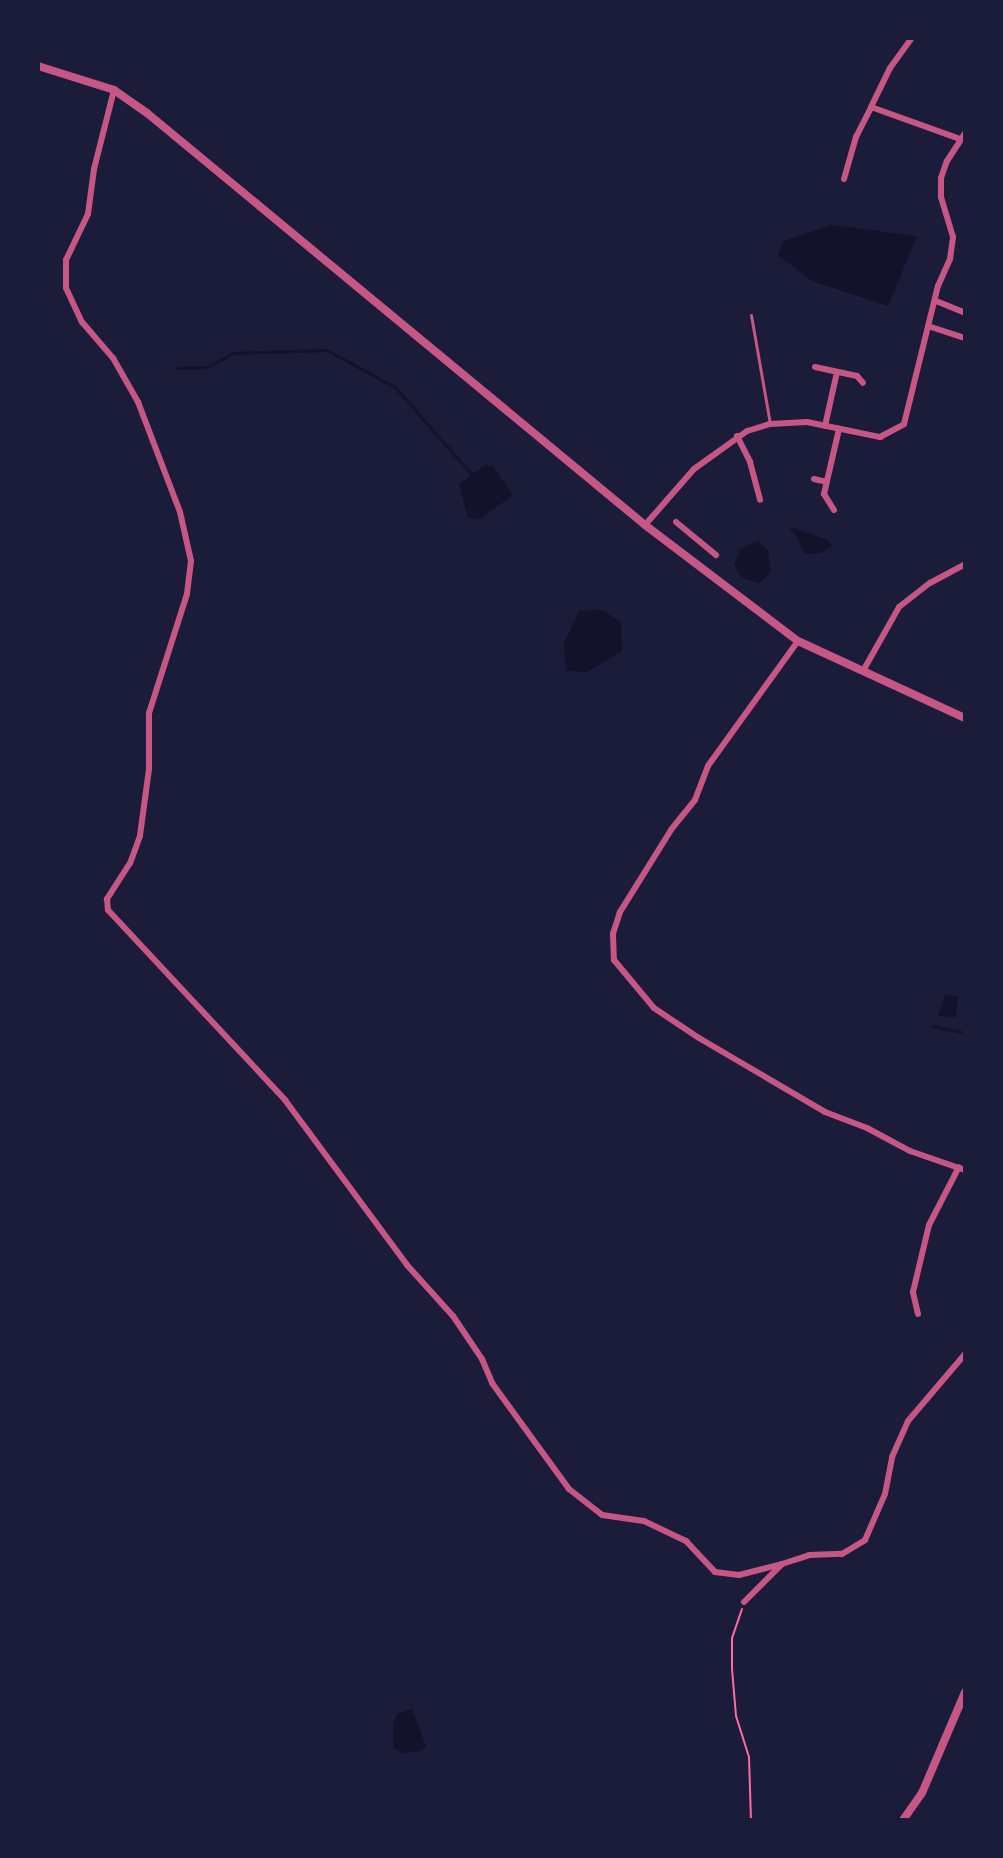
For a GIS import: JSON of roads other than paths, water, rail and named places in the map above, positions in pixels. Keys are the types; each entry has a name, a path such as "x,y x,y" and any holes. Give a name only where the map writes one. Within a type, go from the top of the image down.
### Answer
{"street":[{"path":"844,179 856,137 890,68 912,38"},
{"path":"38,66 114,90 316,250 382,310 645,525 798,641 965,718"},
{"path":"114,90 94,169 88,214 66,260 66,288 82,322 113,358 138,402 180,512 191,561 187,594 149,713 149,769 140,836 130,863 107,899 108,910 285,1100 407,1265 453,1316 475,1349 492,1383 569,1489 602,1515 644,1521 686,1541 715,1572 739,1575 809,1555 842,1554 865,1540 885,1494 892,1457 908,1421 965,1354"},
{"path":"645,525 694,469 737,436 770,424 807,422 880,437 904,424 938,286 950,259 953,237 941,197 941,178 963,136 871,107"},
{"path":"936,301 965,313"},
{"path":"928,326 965,338"},
{"path":"815,367 857,376 863,383"},
{"path":"825,426 837,372"},
{"path":"834,510 824,494 839,429"},
{"path":"737,436 750,462 760,500"},
{"path":"814,479 827,482"},
{"path":"676,522 716,555"},
{"path":"688,558 701,543"},
{"path":"863,671 899,607 930,583 965,564"},
{"path":"798,641 708,766 695,800 671,830 620,912 613,934 614,960 628,981 654,1008 699,1038 825,1112 867,1128 910,1151 962,1169 929,1225 913,1292 918,1314"},
{"path":"744,1602 782,1564"},
{"path":"903,1820 922,1793 965,1692"}],"lane":[{"path":"751,315 770,424"}],"waterway":[{"path":"176,368 207,367 233,353 327,350 395,387 472,475"},
{"path":"932,1026 965,1033"}]}
